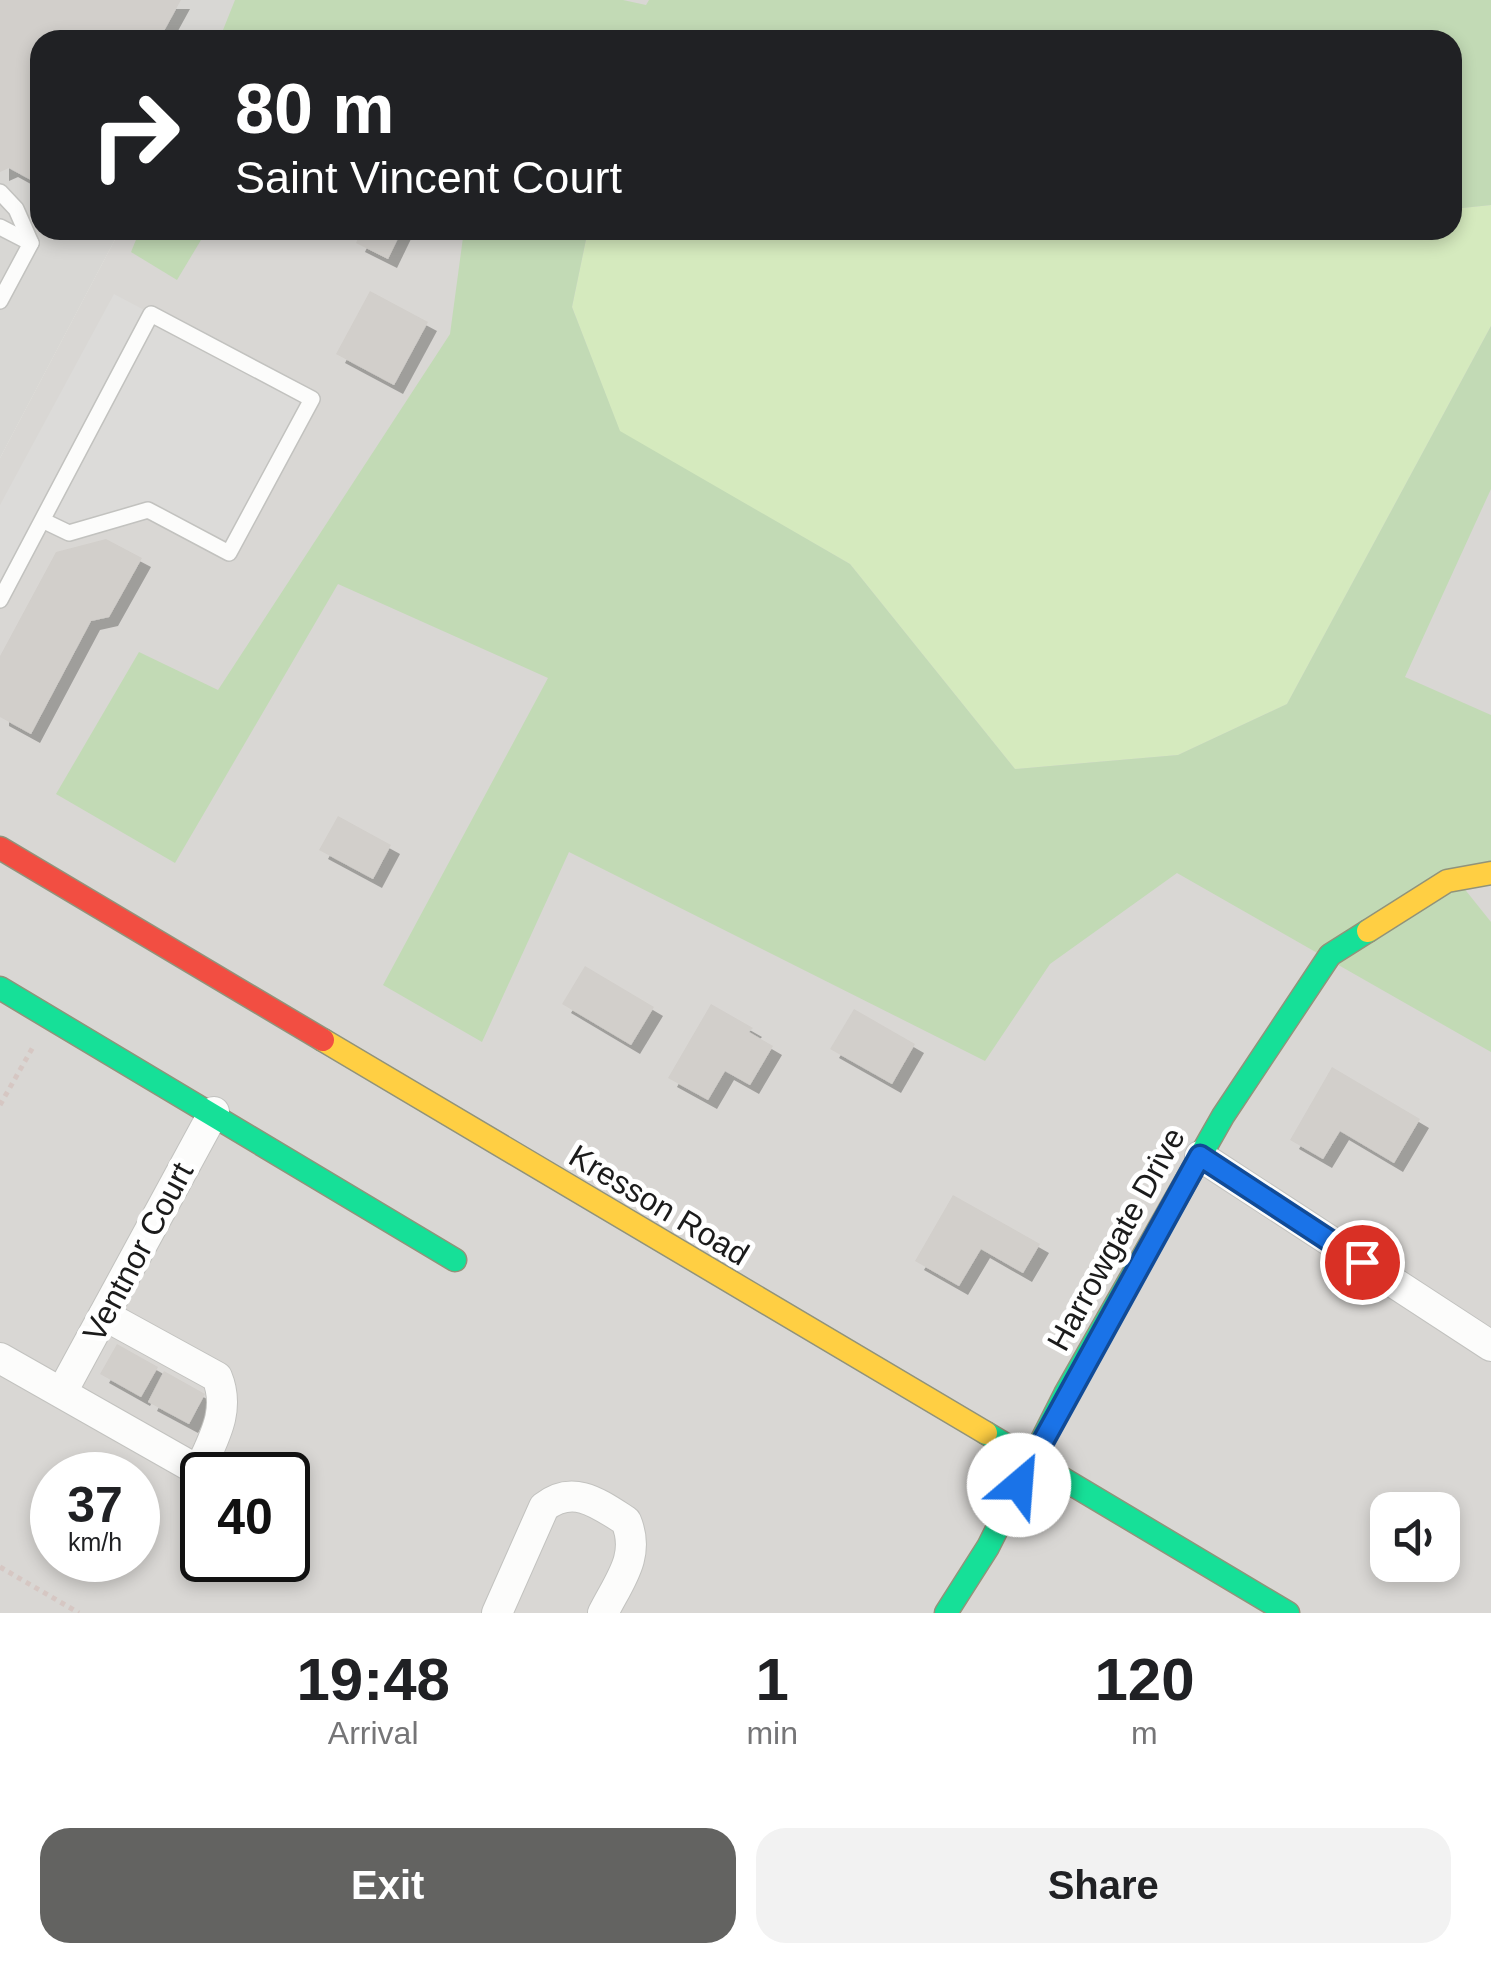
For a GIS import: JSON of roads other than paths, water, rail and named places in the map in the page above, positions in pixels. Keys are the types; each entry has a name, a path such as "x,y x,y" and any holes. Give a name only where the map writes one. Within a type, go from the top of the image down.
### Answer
{"street":[{"name":"Kresson Road","path":"0,848 1288,1613"},
{"name":"Harrowgate Drive","path":"946,1613 988,1547 1030,1463 1200,1156 1330,955 1447,881 1491,873"},
{"path":"0,988 214,1112 455,1260"},
{"name":"Ventnor Court","path":"62,1392 214,1112"},
{"path":"1200,1156 1491,1346"},
{"path":"0,1358 199,1470 221,1423 224,1394 217,1377 104,1315"},
{"path":"496,1613 544,1506 558,1496 572,1494 626,1520 633,1537 634,1554 603,1613"}],"lane":[{"path":"0,192 16,209 31,243"},
{"path":"0,227 31,243"},
{"path":"0,300 31,243"},
{"path":"0,600 151,314 312,400 229,553 148,510 69,534 44,521"}]}
